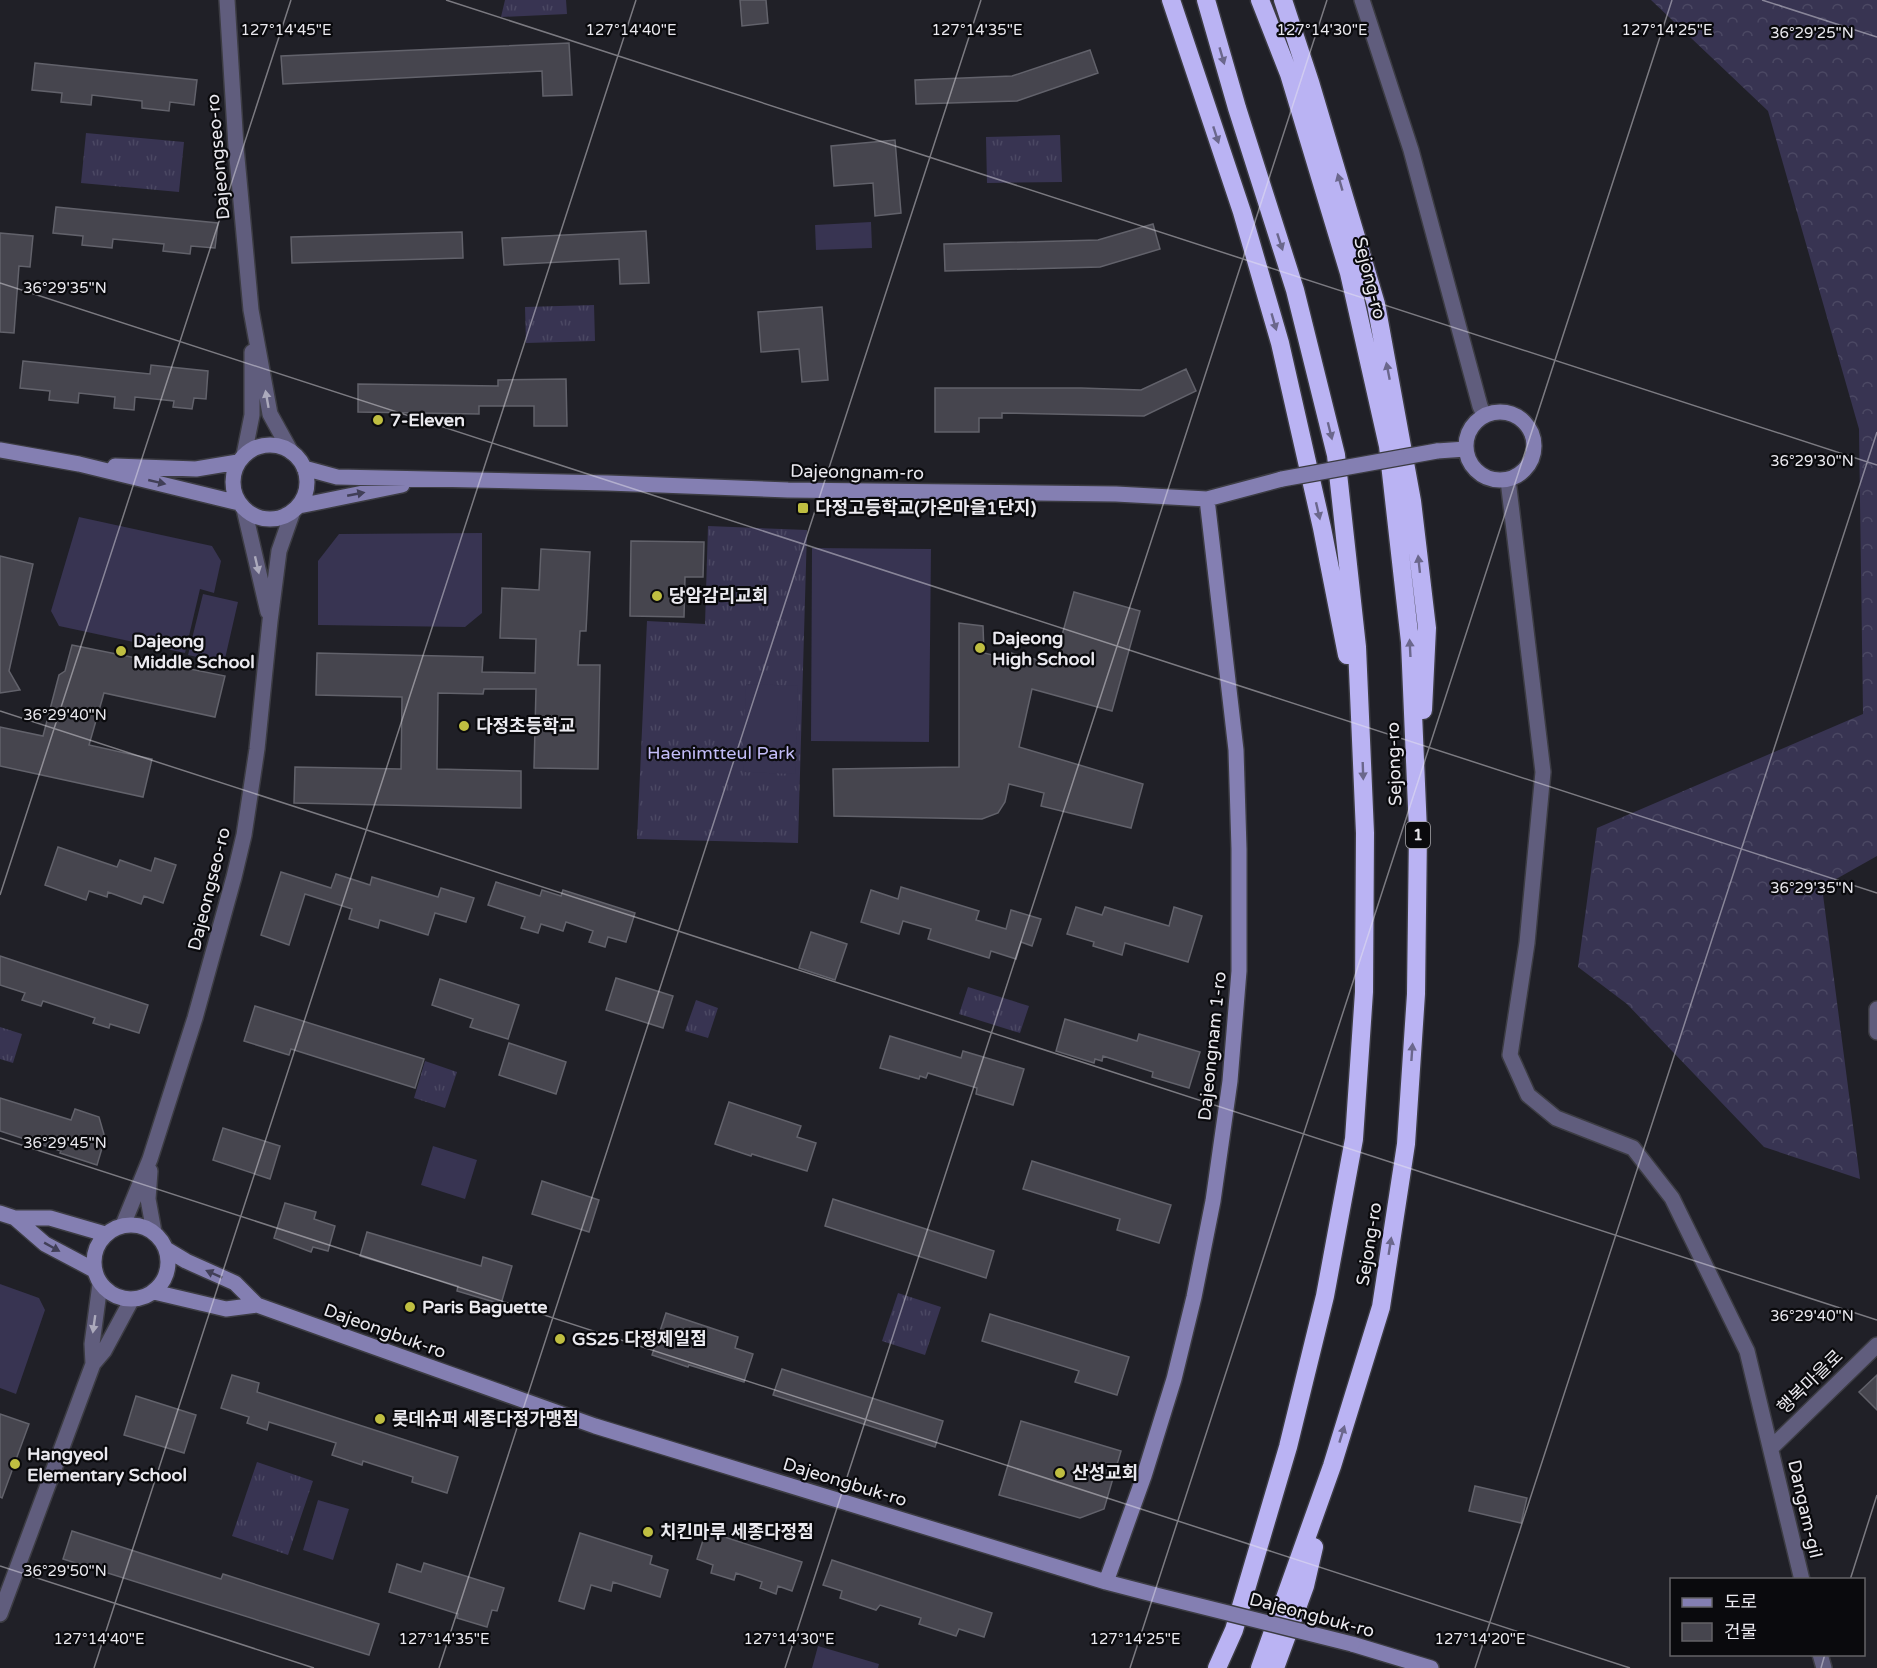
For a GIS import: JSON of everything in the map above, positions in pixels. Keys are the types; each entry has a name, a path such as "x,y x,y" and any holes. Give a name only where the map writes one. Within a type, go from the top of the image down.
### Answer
{"highway":[{"path":"1172,0 1242,212 1280,344 1340,616 1362,742"},
{"name":"Sejong-ro","path":"1206,0 1237,108 1295,290 1336,455 1358,647 1365,833 1364,992 1354,1139 1325,1296 1291,1436 1234,1630 1217,1668"},
{"name":"Sejong-ro","path":"1260,0 1289,74 1349,273 1388,446 1410,642 1418,831 1416,994 1406,1144 1381,1307 1332,1466 1260,1668"},
{"path":"1283,0 1310,82 1376,304 1412,501 1427,628 1418,831"},
{"path":"1275,1668 1305,1586 1332,1466"},
{"path":"1210,1668 1234,1630"}],"street":[{"name":"Dajeongseo-ro","path":"227,0 236,147 251,310"},
{"path":"1362,0 1411,150 1484,415"},
{"path":"251,310 270,414 291,452 304,468 307,481 305,494 296,508"},
{"path":"251,310 252,415 241,459 233,475 233,490 241,506 270,621"},
{"path":"1506,412 1525,422 1532,431 1535,442 1534,453 1530,464 1522,473 1508,480 1488,479 1470,464 1466,449 1469,431 1484,415 1506,412"},
{"path":"79,464 196,469 241,459 259,447 275,446 291,452"},
{"name":"Dajeongnam-ro","path":"428,479 788,490 1116,494 1207,499 1282,479 1437,451 1466,449"},
{"path":"0,450 79,464 241,506 255,516 268,520 281,518 296,508 428,479"},
{"path":"304,468 337,477 428,479"},
{"name":"Dangam-gil","path":"1508,480 1543,772 1527,943 1510,1055 1528,1095 1556,1118 1633,1148 1672,1198 1748,1351 1802,1578"},
{"name":"Dajeongnam 1-ro","path":"1106,1582 1144,1476 1176,1369 1194,1297 1213,1201 1230,1081 1239,970 1236,750 1207,499"},
{"name":"Dajeongseo-ro","path":"150,1159 195,1018 244,835 262,704 279,551 296,508"},
{"path":"1877,1009 1877,1032"},
{"path":"123,1225 150,1159"},
{"path":"150,1159 148,1199 154,1232"},
{"path":"7,1216 50,1218 105,1234"},
{"path":"7,1216 45,1244 97,1277 109,1292 120,1298 144,1297 154,1292 162,1283 167,1272 168,1260 161,1239 154,1232 134,1224 113,1228 97,1244 93,1257 97,1277 92,1344 93,1364"},
{"path":"166,1249 186,1261 235,1283 257,1305"},
{"path":"154,1292 226,1309 257,1305"},
{"path":"0,1614 93,1364 104,1351 132,1299"},
{"name":"Dajeongbuk-ro","path":"257,1305 595,1426 1106,1582 1352,1644 1431,1668"},
{"name":"행복마을로","path":"1771,1448 1877,1346"}],"green space":[{"path":"505,0 566,0 567,14 501,17"},
{"path":"1651,0 1877,0 1877,856 1822,887 1860,1179 1764,1147 1627,1004 1578,967 1597,828 1863,714 1859,429 1768,111"},
{"path":"86,133 184,142 179,192 81,183"},
{"path":"1060,135 1062,182 987,183 986,137"},
{"path":"871,222 872,248 816,250 815,225"},
{"path":"594,305 595,341 526,343 525,307"},
{"path":"79,517 212,546 221,561 214,593 200,589 185,653 59,626 51,611"},
{"name":"Haenimtteul Park","path":"708,526 807,530 798,843 637,839 647,621 705,624"},
{"path":"482,533 482,613 465,627 318,625 318,561 339,534"},
{"path":"812,548 931,549 929,742 811,741"},
{"path":"203,594 238,602 224,663 188,655"},
{"path":"746,684 798,686 795,774 743,772"},
{"path":"968,987 1029,1006 1020,1033 959,1014"},
{"path":"696,1000 718,1008 708,1038 685,1031"},
{"path":"0,1027 22,1034 13,1063 0,1059"},
{"path":"425,1061 457,1072 445,1108 414,1098"},
{"path":"433,1146 477,1160 465,1199 421,1185"},
{"path":"0,1284 39,1298 45,1310 16,1394 0,1388"},
{"path":"898,1293 941,1307 925,1355 882,1341"},
{"path":"257,1462 313,1481 288,1555 232,1536"},
{"path":"318,1500 349,1509 333,1560 303,1550"},
{"path":"818,1646 879,1664 878,1668 812,1668"}],"building":[{"path":"740,0 766,0 768,23 742,26"},
{"path":"569,43 572,95 543,96 542,71 283,84 281,56"},
{"path":"1090,50 1098,73 1017,101 916,104 915,80 1012,76"},
{"path":"35,63 197,80 194,105 170,102 169,111 142,108 142,101 92,95 91,105 61,102 62,93 32,90"},
{"path":"895,140 901,213 875,216 873,183 834,186 831,146"},
{"path":"56,207 218,223 215,248 191,246 190,254 163,251 164,244 113,239 112,248 82,245 83,236 53,233"},
{"path":"1153,224 1160,249 1100,267 945,271 944,244 1098,240"},
{"path":"646,231 649,283 620,284 619,259 504,265 502,238"},
{"path":"462,232 463,258 292,263 291,237"},
{"path":"0,233 33,236 30,267 19,266 14,333 0,332"},
{"path":"822,307 828,380 802,382 799,349 761,352 758,312"},
{"path":"23,361 150,374 151,365 208,371 206,399 194,398 192,409 173,407 174,401 135,397 134,410 114,408 115,397 79,393 78,403 49,400 50,391 20,388"},
{"path":"1186,369 1196,391 1144,416 1002,413 1002,418 979,418 979,432 935,432 935,388 1141,390"},
{"path":"566,379 567,426 534,426 534,406 479,406 479,414 358,412 358,384 498,386 498,380"},
{"name":"당암감리교회","path":"631,541 704,542 703,577 685,577 684,617 630,616"},
{"path":"541,549 590,552 586,631 580,631 578,665 600,665 598,769 534,768 536,689 484,689 483,694 438,693 437,769 521,771 521,808 294,803 295,767 401,769 402,697 316,695 317,653 483,657 482,672 535,673 536,639 500,638 502,588 539,590"},
{"path":"0,556 33,564 9,671 20,690 0,693"},
{"path":"1074,592 1140,611 1112,711 1032,689 1019,747 1143,784 1131,828 1041,806 1044,793 1009,784 1005,802 998,813 982,819 834,816 833,769 959,767 959,623 983,626 984,653 1009,659 1011,653 1054,664"},
{"path":"72,645 225,676 215,717 104,693 89,745 152,759 143,797 0,766 0,727 43,736 59,675 65,671"},
{"path":"58,847 117,867 120,860 151,871 155,858 176,865 163,903 144,896 141,904 108,892 107,897 89,891 86,900 45,885"},
{"path":"281,872 331,888 336,874 370,885 372,877 438,897 441,888 474,898 466,922 435,913 428,935 380,920 378,928 349,919 352,909 305,894 289,945 261,935"},
{"path":"496,882 540,896 542,890 561,896 563,890 635,913 626,942 608,937 605,947 589,942 593,931 566,922 563,931 541,924 538,933 521,928 525,917 488,905"},
{"path":"901,887 979,911 976,920 1006,929 1011,910 1041,919 1032,946 1021,942 1016,959 991,951 989,958 928,939 931,929 903,921 899,934 861,922 871,890 898,899"},
{"path":"1076,907 1102,915 1105,907 1169,926 1174,907 1202,916 1188,962 1125,943 1122,955 1093,946 1094,942 1067,934"},
{"path":"811,932 847,944 835,980 799,968"},
{"path":"0,956 148,1005 139,1033 110,1024 109,1028 93,1023 95,1018 43,1001 41,1006 22,1000 25,993 0,985"},
{"path":"616,978 673,996 663,1028 606,1010"},
{"path":"440,979 519,1005 508,1039 470,1027 473,1019 432,1005"},
{"path":"255,1006 424,1059 415,1088 291,1049 289,1055 244,1041"},
{"path":"1065,1019 1137,1041 1139,1034 1200,1052 1189,1088 1152,1077 1153,1072 1103,1056 1102,1061 1095,1059 1094,1063 1056,1051"},
{"path":"890,1036 961,1058 963,1051 1024,1069 1013,1105 976,1094 977,1088 928,1073 926,1078 920,1076 919,1079 880,1068"},
{"path":"509,1043 566,1062 556,1094 499,1075"},
{"path":"0,1098 71,1120 75,1109 99,1117 105,1138 97,1165 0,1131"},
{"path":"729,1102 801,1126 797,1137 816,1143 807,1171 715,1144"},
{"path":"223,1128 280,1146 270,1179 213,1160"},
{"path":"1032,1161 1171,1205 1159,1243 1117,1230 1120,1219 1023,1189"},
{"path":"542,1181 599,1200 589,1232 532,1214"},
{"path":"833,1199 994,1251 986,1278 825,1226"},
{"path":"285,1203 316,1212 314,1219 335,1226 328,1251 313,1247 311,1252 274,1238"},
{"path":"367,1232 481,1266 483,1257 512,1266 501,1304 457,1291 458,1286 360,1256"},
{"path":"666,1313 738,1337 735,1348 753,1354 744,1382 652,1355"},
{"path":"990,1314 1129,1357 1117,1395 1075,1382 1079,1371 982,1341"},
{"path":"782,1369 943,1421 935,1447 773,1395"},
{"path":"232,1375 259,1383 257,1392 458,1457 447,1493 412,1482 413,1477 363,1461 362,1465 332,1455 336,1443 269,1422 267,1430 247,1423 249,1417 221,1408"},
{"path":"1877,1375 1877,1410 1859,1392"},
{"path":"136,1396 196,1415 184,1453 124,1435"},
{"path":"0,1414 29,1424 2,1498 0,1497"},
{"name":"산성교회","path":"1021,1421 1121,1451 1104,1509 1080,1518 999,1495"},
{"path":"1475,1486 1527,1498 1521,1523 1469,1511"},
{"path":"72,1531 221,1579 223,1574 379,1624 369,1655 63,1559"},
{"path":"706,1531 802,1562 792,1591 778,1586 776,1594 760,1588 762,1582 736,1573 734,1580 711,1573 713,1565 697,1559"},
{"path":"580,1533 652,1556 650,1564 668,1570 660,1597 613,1582 611,1591 591,1585 584,1609 559,1601"},
{"path":"832,1560 992,1613 984,1637 959,1629 956,1636 919,1624 921,1618 880,1605 876,1610 840,1598 842,1591 823,1585"},
{"path":"424,1563 504,1588 497,1611 492,1610 487,1627 457,1618 458,1614 389,1592 397,1564 421,1572"}],"place":[{"name":"7-Eleven","path":"378,420"},
{"name":"다정고등학교(가온마을1단지)","path":"803,508"},
{"name":"당암감리교회","path":"657,596"},
{"name":"Dajeong High School","path":"980,648"},
{"name":"Dajeong Middle School","path":"121,651"},
{"name":"다정초등학교","path":"464,726"},
{"name":"Paris Baguette","path":"410,1307"},
{"name":"GS25 다정제일점","path":"560,1339"},
{"name":"롯데슈퍼 세종다정가맹점","path":"380,1419"},
{"name":"Hangyeol Elementary School","path":"15,1464"},
{"name":"산성교회","path":"1060,1473"},
{"name":"치킨마루 세종다정점","path":"648,1532"}]}
